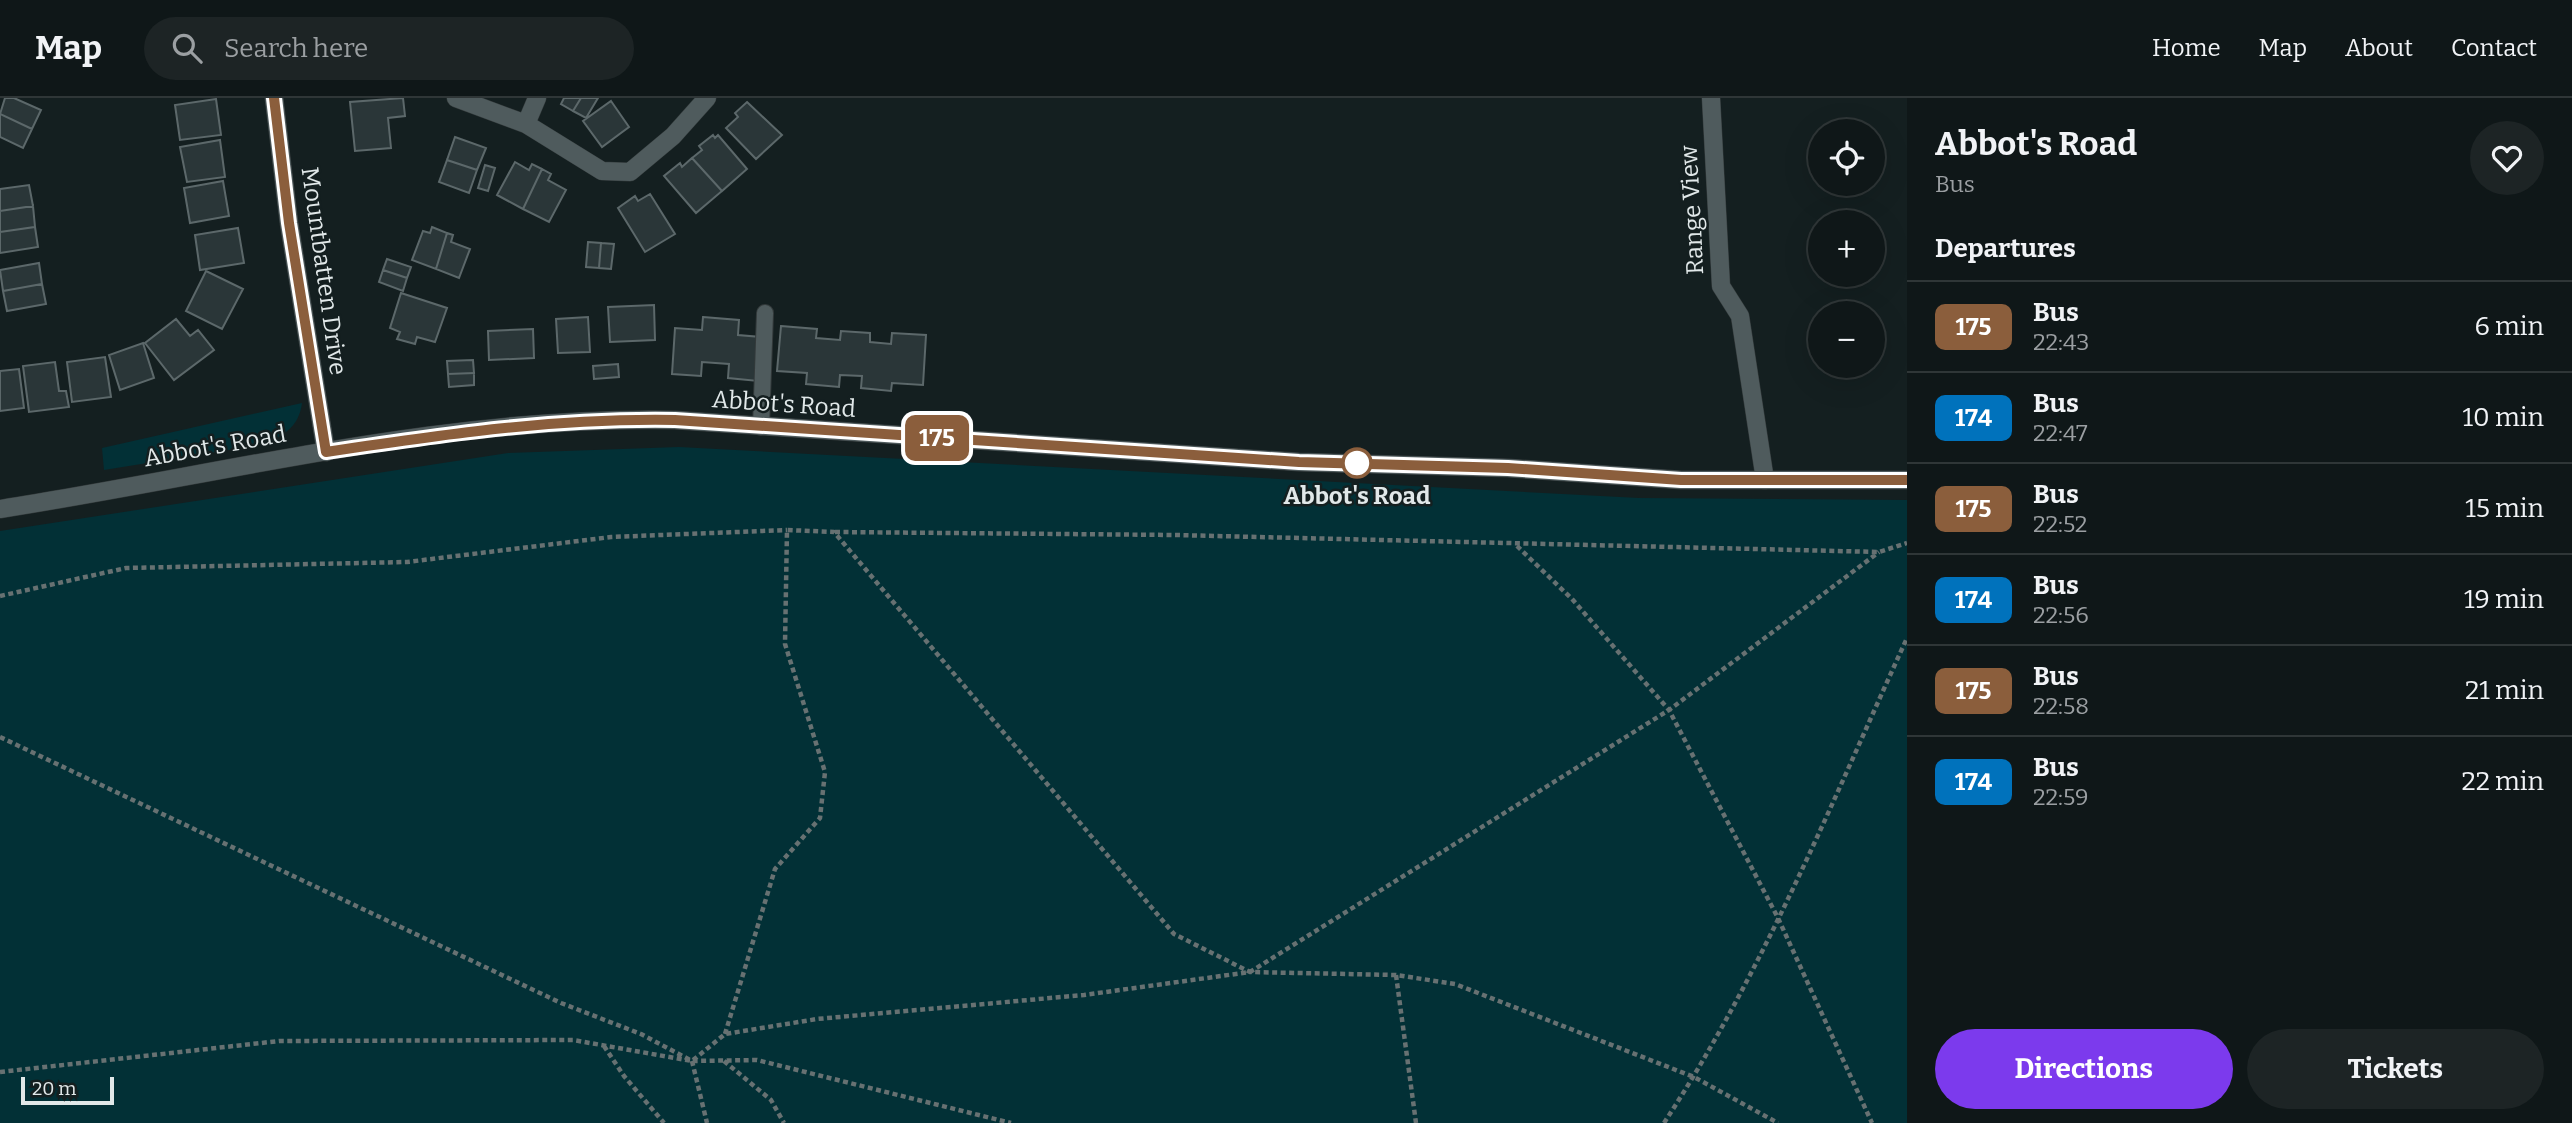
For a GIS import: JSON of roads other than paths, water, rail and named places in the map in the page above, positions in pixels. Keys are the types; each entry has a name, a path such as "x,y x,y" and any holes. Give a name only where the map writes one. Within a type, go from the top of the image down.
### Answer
{"street":[{"name":"Mountbatten Drive","path":"274,98 289,223 326,452"},
{"path":"456,98 526,124 602,171 630,172 673,135 696,102"},
{"path":"526,124 537,98"},
{"name":"Range View","path":"1711,98 1721,286 1740,316 1765,480"},
{"name":"Abbot's Road","path":"0,509 326,452 509,425 603,419 1299,462 1508,468 1681,480 1907,480"}],"lane":[{"path":"761,427 765,313"}],"place":[{"name":"Abbot's Road","path":"1357,463"}]}
